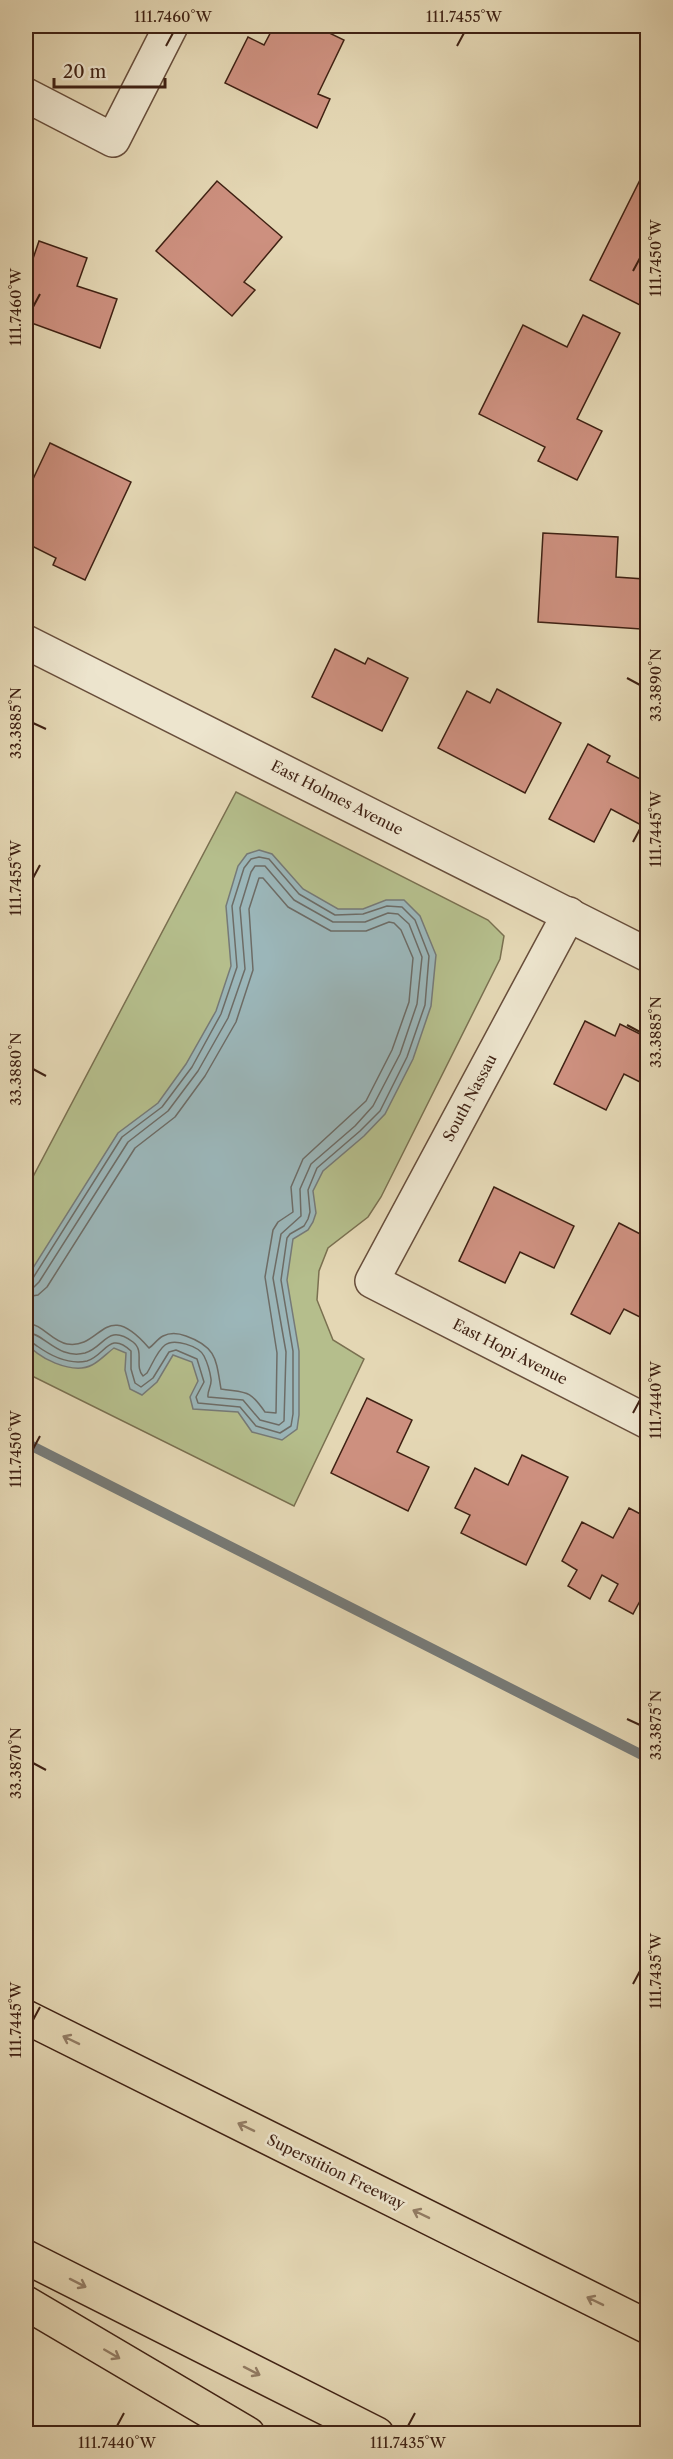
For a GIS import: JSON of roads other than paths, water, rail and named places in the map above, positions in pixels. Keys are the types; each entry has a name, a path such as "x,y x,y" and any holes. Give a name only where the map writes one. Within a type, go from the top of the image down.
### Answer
{"highway":[{"name":"Superstition Freeway","path":"26,2017 648,2327"},
{"path":"26,2257 377,2433"},
{"path":"26,2303 248,2433"}],"street":[{"path":"26,95 113,140 171,26"},
{"name":"East Holmes Avenue","path":"26,642 648,954"},
{"name":"South Nassau","path":"372,1281 568,914"},
{"name":"East Hopi Avenue","path":"372,1281 648,1422"}],"water":[{"path":"259,850 272,854 303,889 338,909 363,909 386,900 404,900 420,916 436,955 431,1006 413,1059 385,1114 364,1136 323,1171 313,1191 316,1213 313,1222 308,1230 293,1239 287,1280 299,1351 299,1415 297,1429 282,1440 252,1432 238,1412 193,1409 190,1397 198,1381 192,1362 173,1355 157,1382 142,1395 130,1389 125,1370 126,1353 114,1348 92,1365 75,1368 46,1359 26,1341 26,1279 118,1133 158,1103 186,1064 216,1011 231,966 226,906 238,866 247,854"}],"waterway":[{"path":"26,1443 648,1758"}]}
